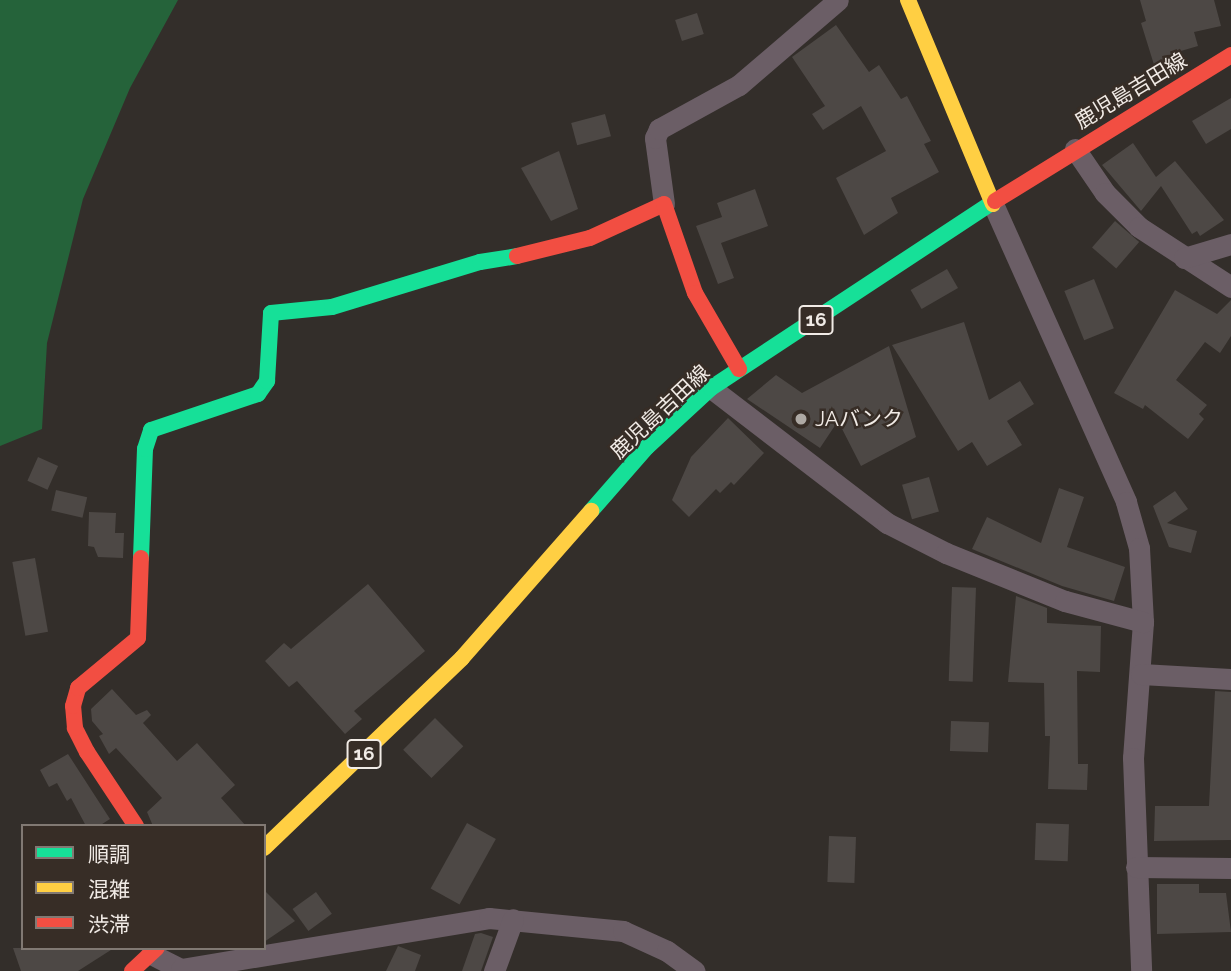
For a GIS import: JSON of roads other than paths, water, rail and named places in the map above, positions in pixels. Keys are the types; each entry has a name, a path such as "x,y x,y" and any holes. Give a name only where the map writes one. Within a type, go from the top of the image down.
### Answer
{"street":[{"path":"739,369 695,293 664,204 655,138 659,129 739,85 838,0"},
{"path":"908,0 993,204 1126,502 1140,559 1143,622 1133,758 1141,971"},
{"name":"鹿児島吉田線","path":"266,846 461,658 647,447 711,388 1075,149 1227,62"},
{"path":"1075,149 1122,210 1184,258 1231,287"},
{"path":"135,824 87,752 75,728 72,706 78,688 138,638 145,449 151,430 258,394 267,381 271,313 332,307 480,262 543,251 590,238 664,204"},
{"path":"1184,258 1231,244"},
{"path":"711,388 887,523 946,553 1065,601 1143,622"},
{"path":"1141,674 1231,679"},
{"path":"1136,867 1231,868"},
{"path":"132,971 154,951 181,969 489,918 623,932 667,951 695,971"},
{"path":"494,971 513,919"}],"place":[{"name":"JAバンク","path":"801,419"}]}
